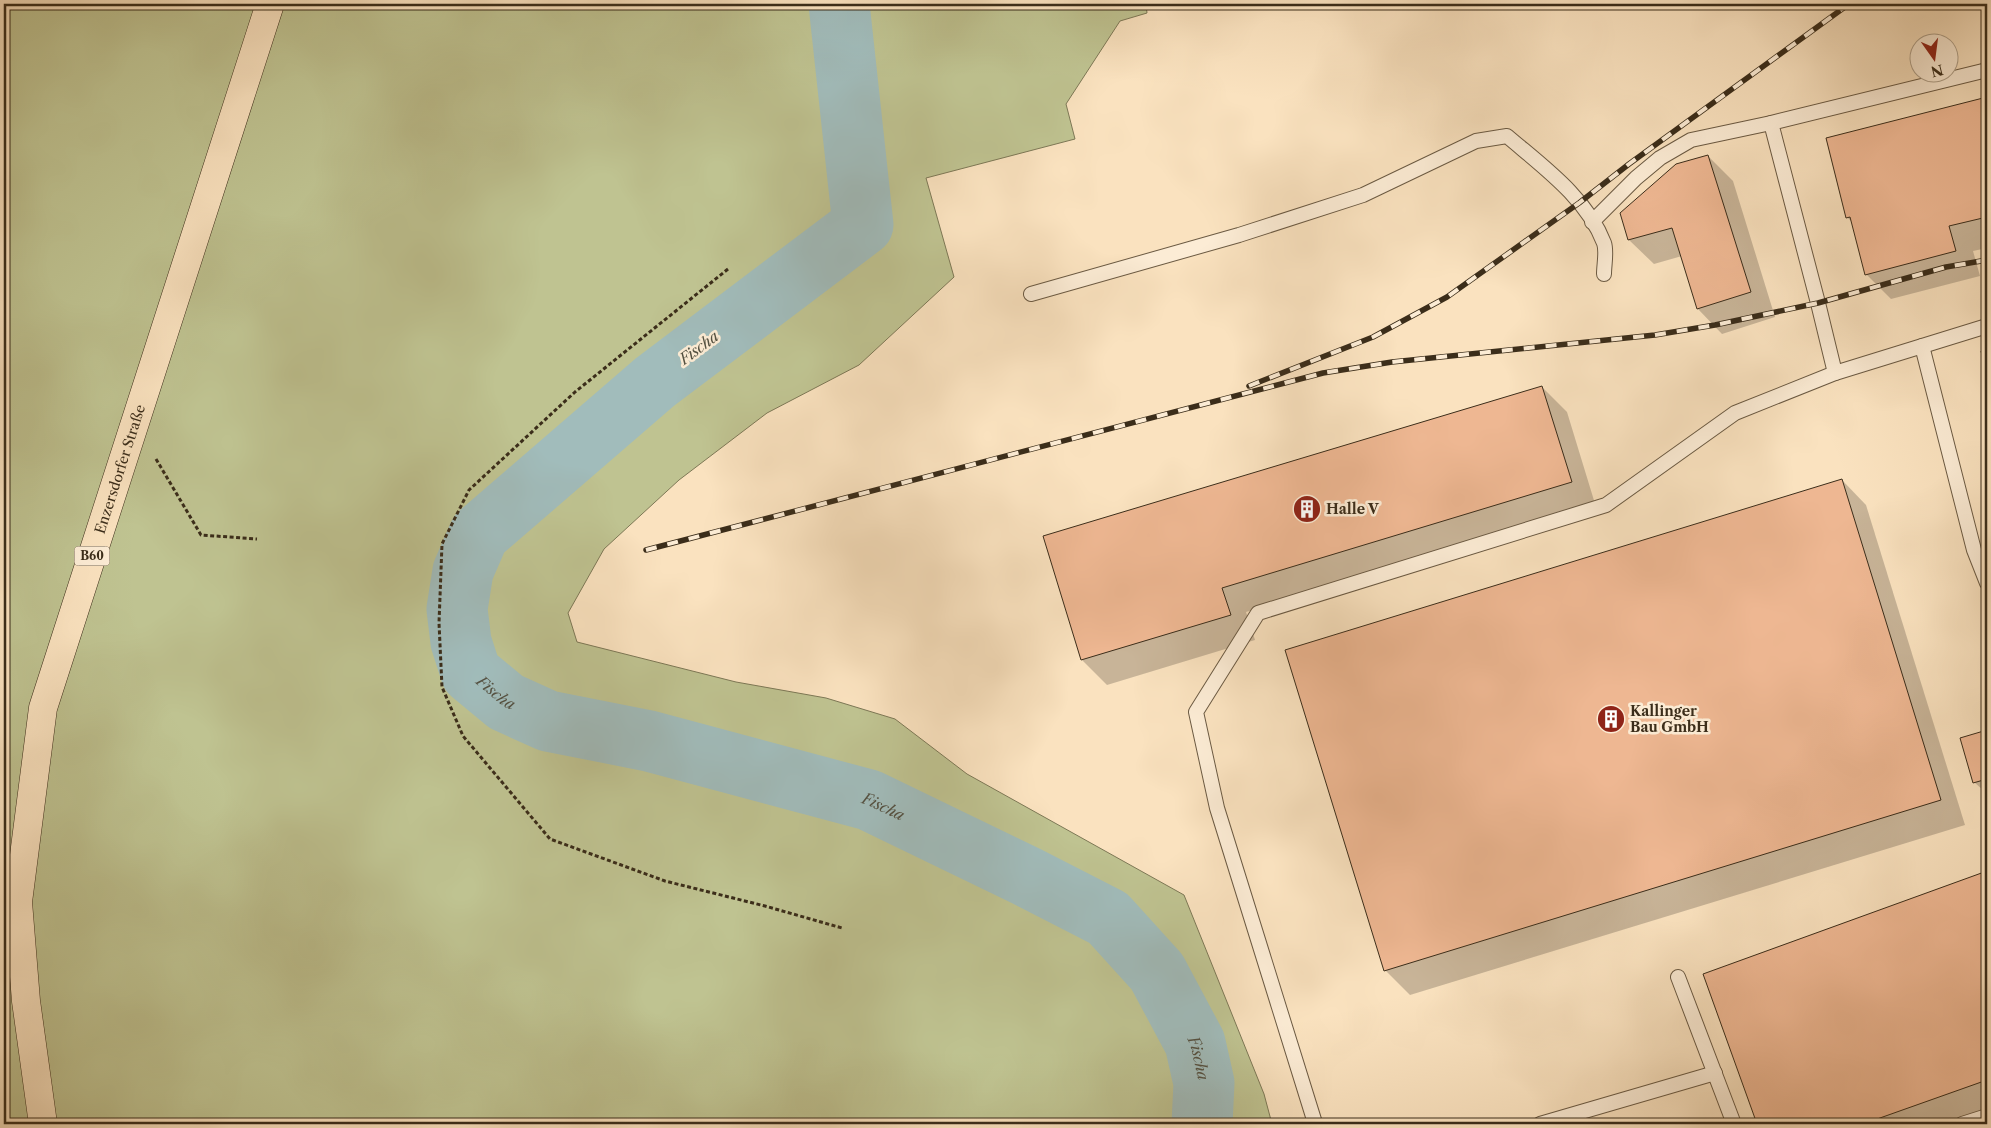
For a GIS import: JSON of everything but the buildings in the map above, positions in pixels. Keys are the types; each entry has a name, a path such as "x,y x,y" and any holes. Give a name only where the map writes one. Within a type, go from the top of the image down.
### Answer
{"main road":[{"name":"Enzersdorfer Straße","path":"43,1124 26,1001 18,902 43,708 270,4"}],"lane":[{"path":"1592,222 1636,178 1660,158 1691,140 1771,123 1987,70"},
{"path":"1771,123 1835,373"},
{"path":"1031,294 1239,236 1363,195 1476,141 1507,136 1564,185 1592,222 1605,245 1604,274"},
{"path":"1317,1124 1315,1123 1217,808 1196,712 1258,613 1606,505 1735,413 1835,373 1987,326"},
{"path":"1922,346 1974,550 1987,583"},
{"path":"1678,977 1734,1124"},
{"path":"1540,1124 1714,1073"},
{"path":"1962,1124 1987,1116"}],"path":[{"path":"728,270 575,392 469,490 442,544 438,623 442,687 463,736 550,839 665,881 765,906 842,928"},
{"path":"150,463 153,454 201,535 257,539"}],"green space":[{"path":"4,4 1146,4 1147,13 1120,21 1066,104 1075,139 926,178 954,277 859,365 767,413 679,480 604,549 568,613 577,642 736,682 826,698 895,719 967,774 1184,895 1264,1094 1272,1124 4,1124"}],"waterway":[{"name":"Fischa","path":"839,4 863,225 655,382 479,534 463,571 457,609 461,642 471,673 506,702 548,721 649,741 869,800 1108,918 1157,972 1195,1043 1204,1083 1202,1124"}],"railway":[{"path":"1249,386 1373,337 1447,297 1579,203 1629,164 1849,4"},
{"path":"646,550 1323,373 1392,362 1655,335 1715,325 1818,303 1946,267 1987,260"}],"place":[{"name":"Halle V","path":"1307,509"},
{"name":"Kallinger Bau GmbH","path":"1611,719"}]}
